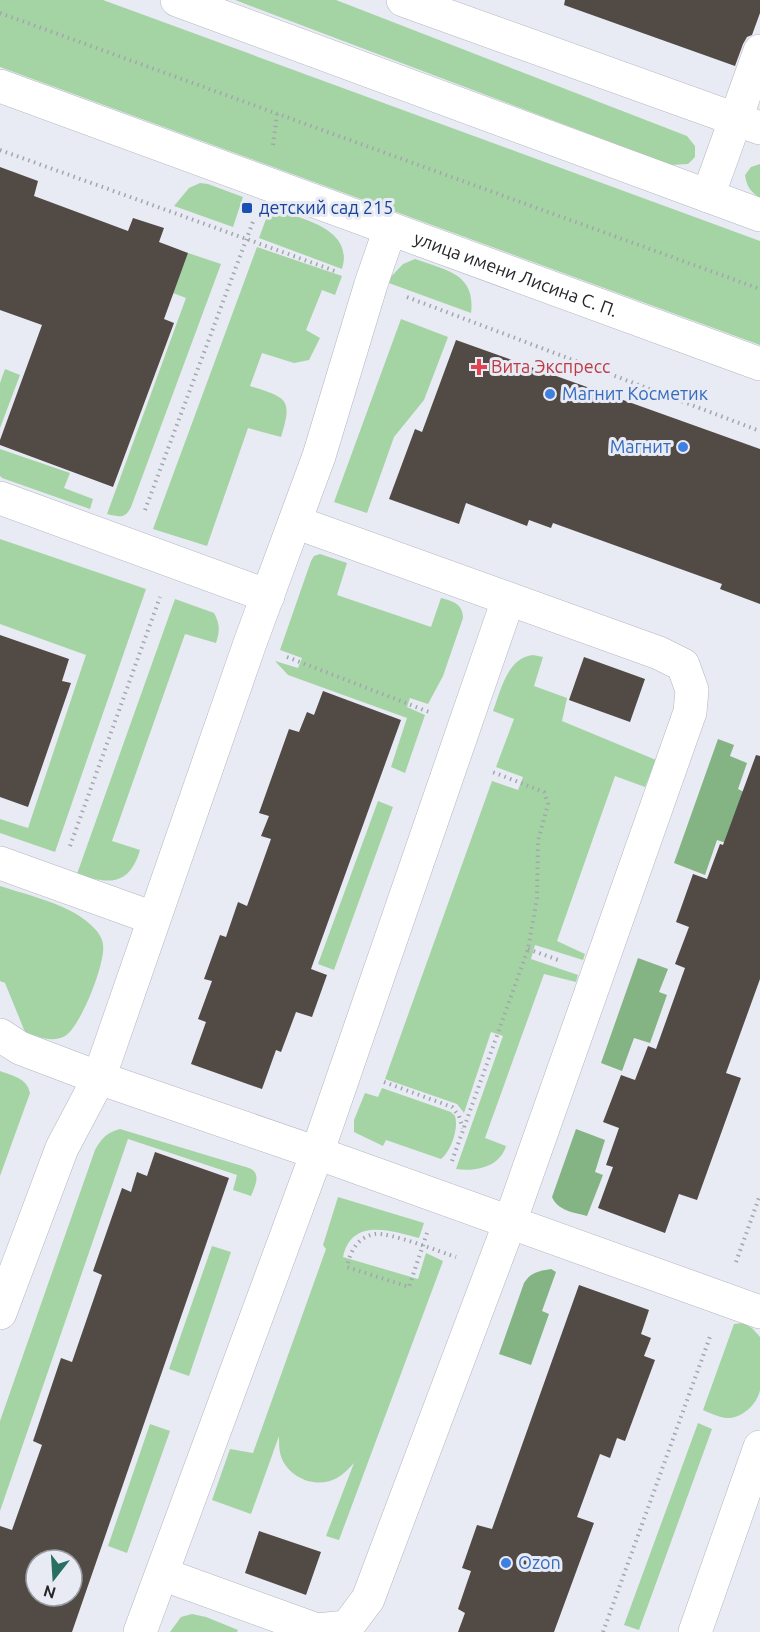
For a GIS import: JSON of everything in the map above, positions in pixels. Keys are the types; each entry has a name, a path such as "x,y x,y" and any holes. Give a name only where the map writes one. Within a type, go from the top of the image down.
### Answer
{"street":[{"path":"177,0 760,215"},
{"path":"403,0 748,123"},
{"path":"708,196 748,123 760,51"},
{"name":"улица имени Лисина С. П.","path":"0,86 760,364"},
{"path":"0,1313 62,1148 99,1078 250,643 319,456 390,229"},
{"path":"0,498 268,596"},
{"path":"162,1574 317,1630 347,1627 368,1599 510,1222 690,712 692,690 683,665 659,654 295,522"},
{"path":"140,1632 317,1153 508,600"},
{"path":"0,863 153,918"},
{"path":"0,1035 20,1048 99,1078 317,1153 760,1312"},
{"path":"694,1632 760,1447"}],"path":[{"path":"0,13 760,289"},
{"path":"131,547 267,184 277,114"},
{"path":"57,884 173,562"},
{"path":"250,643 430,712 454,758 544,792 548,804 538,841 537,898 528,950 464,1129 440,1197 423,1246 409,1287 347,1267 349,1253 360,1240 376,1234 423,1246 492,1270"},
{"path":"346,1069 452,1107 459,1116 464,1129"},
{"path":"603,1632 760,1195"}],"green space":[{"path":"0,0 103,0 760,241 760,345 0,67"},
{"path":"235,0 336,0 687,136 695,146 695,157 688,164 671,165"},
{"path":"760,164 760,198 750,188 745,175 751,167"},
{"path":"200,183 243,197 233,227 174,206 189,188"},
{"path":"270,208 321,226 332,234 340,243 344,255 342,269 259,238"},
{"path":"257,247 342,276 335,295 322,290 306,330 320,338 309,360 294,363 262,353 250,386 284,401 285,424 281,437 248,428 207,546 153,529"},
{"path":"188,253 221,264 131,507 127,514 122,516 107,514 186,298 173,293"},
{"path":"415,259 447,270 463,281 469,289 471,313 386,282 403,264"},
{"path":"401,319 448,337 424,400 394,437 367,513 334,502"},
{"path":"5,369 20,375 0,428 0,383"},
{"path":"0,449 70,473 64,488 93,499 90,509 2,478 0,476"},
{"path":"0,539 146,589 55,852 0,833 0,819 28,828 86,655 0,624"},
{"path":"320,554 347,563 337,595 431,627 441,598 459,606 463,613 443,676 428,704 410,698 407,707 425,715 405,773 391,767 407,718 288,675 275,661 298,668 302,658 280,650 311,561 314,556"},
{"path":"175,599 214,613 219,628 216,643 185,634 112,841 140,850 130,871 116,880 108,881 77,874"},
{"path":"533,655 543,657 534,686 567,698 562,721 656,760 645,787 615,776 557,941 585,954 583,960 535,945 531,959 578,975 576,982 544,974 485,1138 506,1146 503,1153 493,1163 479,1169 456,1169 503,1036 491,1032 464,1113 457,1104 385,1079 492,781 518,790 523,777 496,767 514,719 493,711 511,668 524,657"},
{"path":"718,739 734,745 730,756 747,763 738,789 744,792 726,843 717,840 705,875 674,863"},
{"path":"378,801 393,807 334,970 318,964"},
{"path":"0,886 64,907 86,921 102,939 103,953 91,994 78,1021 65,1036 55,1039 45,1038 25,1032 5,983 0,981"},
{"path":"638,958 668,969 659,992 667,995 650,1043 634,1038 622,1071 601,1063"},
{"path":"0,1071 23,1081 30,1093 0,1176"},
{"path":"382,1088 451,1112 455,1116 456,1127 453,1139 448,1151 441,1159 386,1140 383,1146 354,1132 354,1120 365,1093 378,1097"},
{"path":"120,1129 249,1168 255,1173 256,1184 251,1196 233,1190 237,1175 128,1139 0,1511 0,1421 95,1150 105,1136"},
{"path":"576,1129 605,1140 595,1172 603,1175 587,1216 562,1208 552,1197"},
{"path":"338,1197 424,1223 419,1238 385,1230 364,1232 355,1236 348,1244 343,1257 418,1279 426,1253 443,1261 339,1540 326,1536 354,1463 342,1475 329,1481 305,1480 286,1466 280,1454 279,1436 251,1514 212,1500 230,1449 253,1453 326,1249 323,1245"},
{"path":"212,1246 231,1252 189,1376 169,1369"},
{"path":"551,1269 556,1272 542,1311 549,1314 531,1365 499,1354 524,1283 532,1274"},
{"path":"743,1323 752,1328 760,1337 760,1390 756,1401 743,1414 732,1418 714,1415 703,1410 734,1324"},
{"path":"698,1423 712,1429 639,1630 624,1625"},
{"path":"150,1424 170,1431 127,1553 108,1546"},
{"path":"192,1614 238,1630 237,1632 170,1632 181,1617"}],"building":[{"path":"565,0 760,0 760,13 752,35 747,37 743,44 735,66 564,5"},
{"path":"0,167 38,181 34,196 128,231 133,218 164,228 159,242 188,253 164,319 174,323 113,487 0,445 42,325 0,310"},
{"path":"456,340 760,449 760,604 720,589 722,584 553,523 551,528 529,520 527,526 466,503 459,524 389,499 415,429 422,432"},
{"path":"0,635 69,659 62,681 71,683 28,807 0,797"},
{"path":"584,657 645,679 630,722 569,700"},
{"path":"323,691 401,720 311,969 327,975 312,1017 296,1012 281,1052 276,1050 262,1089 191,1064 206,1022 198,1019 212,981 204,979 220,935 226,937 238,902 247,906 271,839 261,836 269,816 259,813 289,729 299,732 307,712 314,715"},
{"path":"756,755 760,756 760,979 726,1073 741,1078 697,1200 679,1194 665,1233 598,1208 613,1167 606,1165 619,1128 603,1122 621,1075 635,1080 648,1046 656,1049 685,968 675,964 689,927 676,922 693,874 707,879 720,844 723,845"},
{"path":"155,1152 229,1178 84,1597 84,1548 24,1548 24,1608 80,1608 72,1632 0,1632 0,1526 12,1530 42,1445 33,1441 61,1358 72,1362 102,1275 93,1271 122,1188 131,1192 137,1172 147,1176"},
{"path":"579,1285 649,1310 641,1334 651,1338 644,1356 655,1360 625,1441 617,1438 610,1458 600,1454 577,1517 594,1523 554,1632 458,1632 465,1613 458,1609 471,1571 462,1568 477,1525 492,1529"},
{"path":"259,1531 321,1552 306,1595 245,1573"}],"place":[{"name":"детский сад 215","path":"247,208"},
{"name":"Вита Экспресс","path":"479,367"},
{"name":"Магнит Косметик","path":"550,394"},
{"name":"Магнит","path":"683,447"},
{"name":"Ozon","path":"506,1563"}]}
